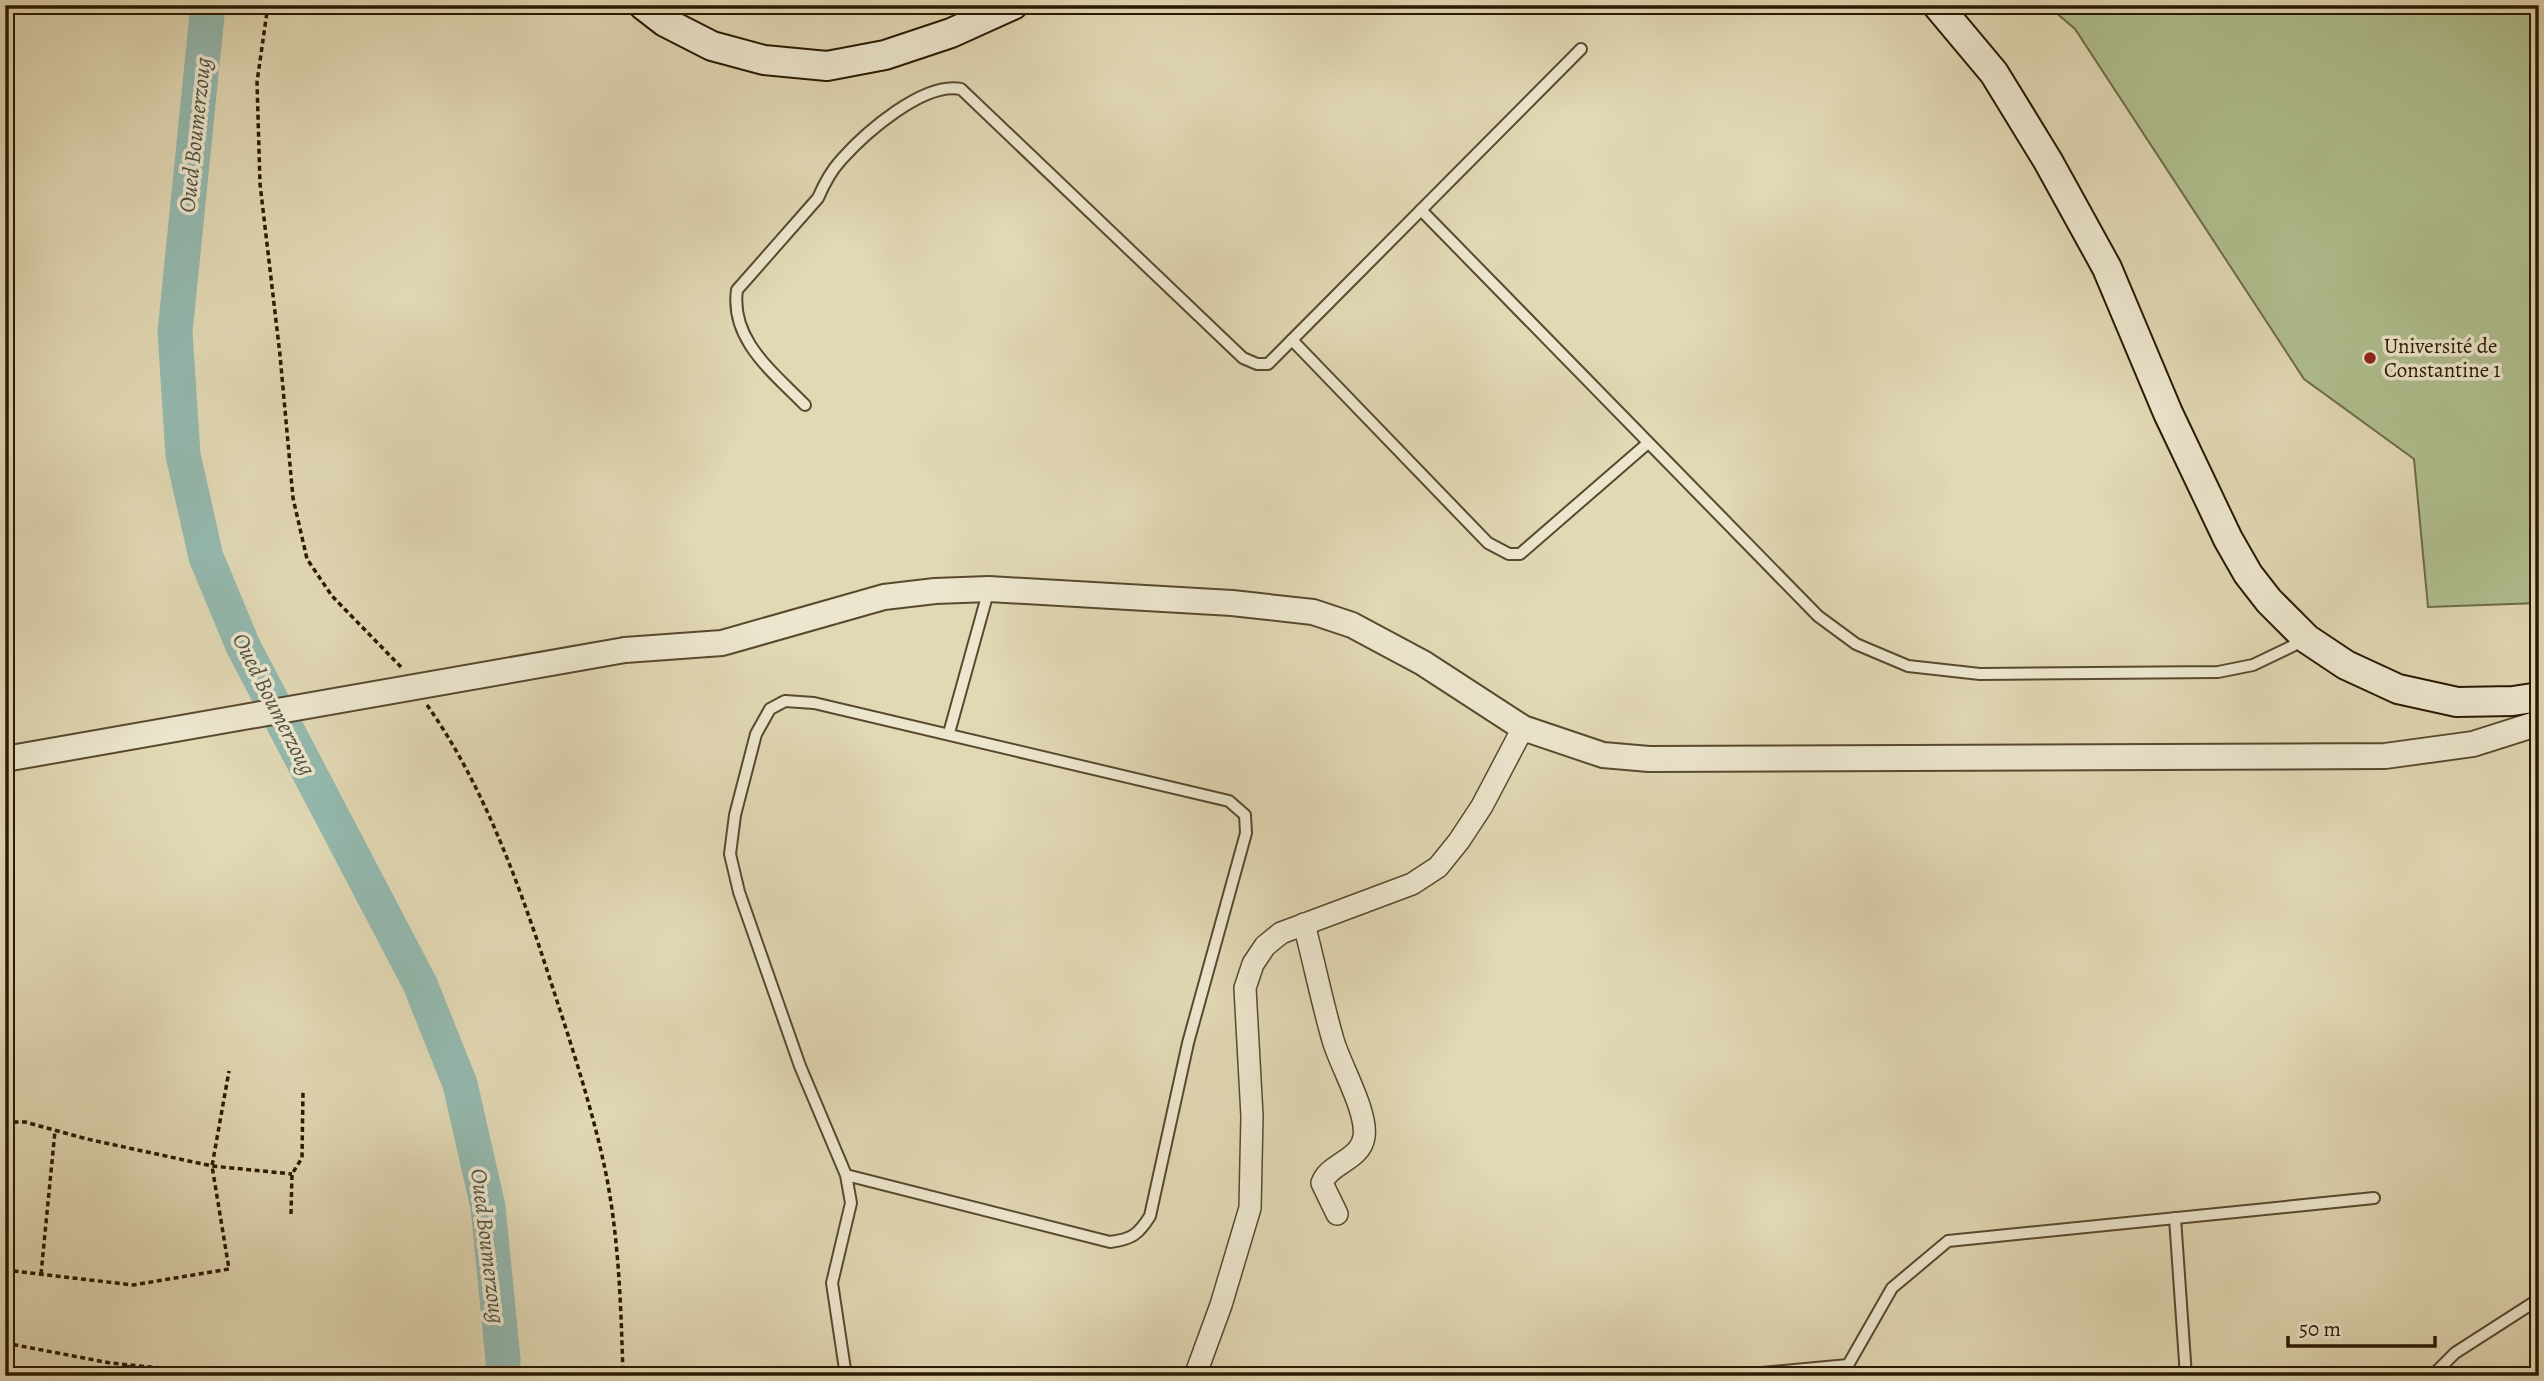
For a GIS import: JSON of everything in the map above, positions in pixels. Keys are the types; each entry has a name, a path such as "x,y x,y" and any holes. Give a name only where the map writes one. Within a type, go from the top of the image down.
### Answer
{"main road":[{"path":"643,5 664,22 712,46 764,60 827,66 885,55 951,33 1006,7"},
{"path":"1937,5 1994,73 2048,161 2107,268 2212,508 2241,563 2269,600 2308,639 2346,664 2398,689 2458,702 2513,701 2539,697"}],"street":[{"path":"5,759 625,650 722,643 884,597 935,591 989,589 1232,603 1313,612 1352,625 1400,651 1523,728 1603,755 1649,759 2385,756 2473,744 2539,723"},
{"path":"1195,1376 1222,1306 1250,1208 1252,1116 1245,988 1254,964 1265,946 1281,933 1412,884 1438,867 1460,841 1482,806 1523,728"},
{"path":"1304,924 1333,1042 1359,1108 1365,1135 1361,1147 1352,1157 1325,1174 1322,1183 1337,1214"}],"lane":[{"path":"805,404 752,349 739,325 735,304 737,290 818,198 840,160 895,112 948,86 961,89 1243,358 1257,364 1268,364 1581,49"},
{"path":"1421,209 1818,616 1856,644 1908,666 1980,674 2218,672 2253,665 2308,639"},
{"path":"1292,341 1488,542 1509,554 1520,554 1648,443"},
{"path":"948,733 989,589"},
{"path":"846,1175 1110,1242 1126,1239 1140,1232 1150,1216 1188,1043 1246,833 1245,815 1229,800 814,702 785,702 770,709 756,734 735,815 730,854 739,892 800,1066 846,1175 851,1203 832,1283 846,1376"},
{"path":"1730,1376 1847,1364 1892,1288 1948,1241 2374,1198"},
{"path":"2175,1218 2186,1376"},
{"path":"2432,1376 2455,1353 2536,1301 2539,1276"}],"path":[{"path":"5,1269 133,1285 229,1269 212,1166 229,1071"},
{"path":"291,1213 292,1174 302,1158 303,1091"},
{"path":"5,1122 25,1122 212,1166 292,1174"},
{"path":"41,1274 55,1130"},
{"path":"5,1343 129,1365 240,1376"},
{"path":"127,1376 129,1365"},
{"path":"2518,1376 2539,1369"}],"green space":[{"name":"Université de Constantine 1","path":"2047,5 2539,5 2539,603 2428,607 2414,459 2304,379 2075,29"}],"waterway":[{"name":"Oued Boumerzoug","path":"208,5 175,332 183,455 206,557 243,646 420,984 460,1084 488,1207 503,1376"}],"place":[{"name":"Université de Constantine 1","path":"2370,358"}]}
